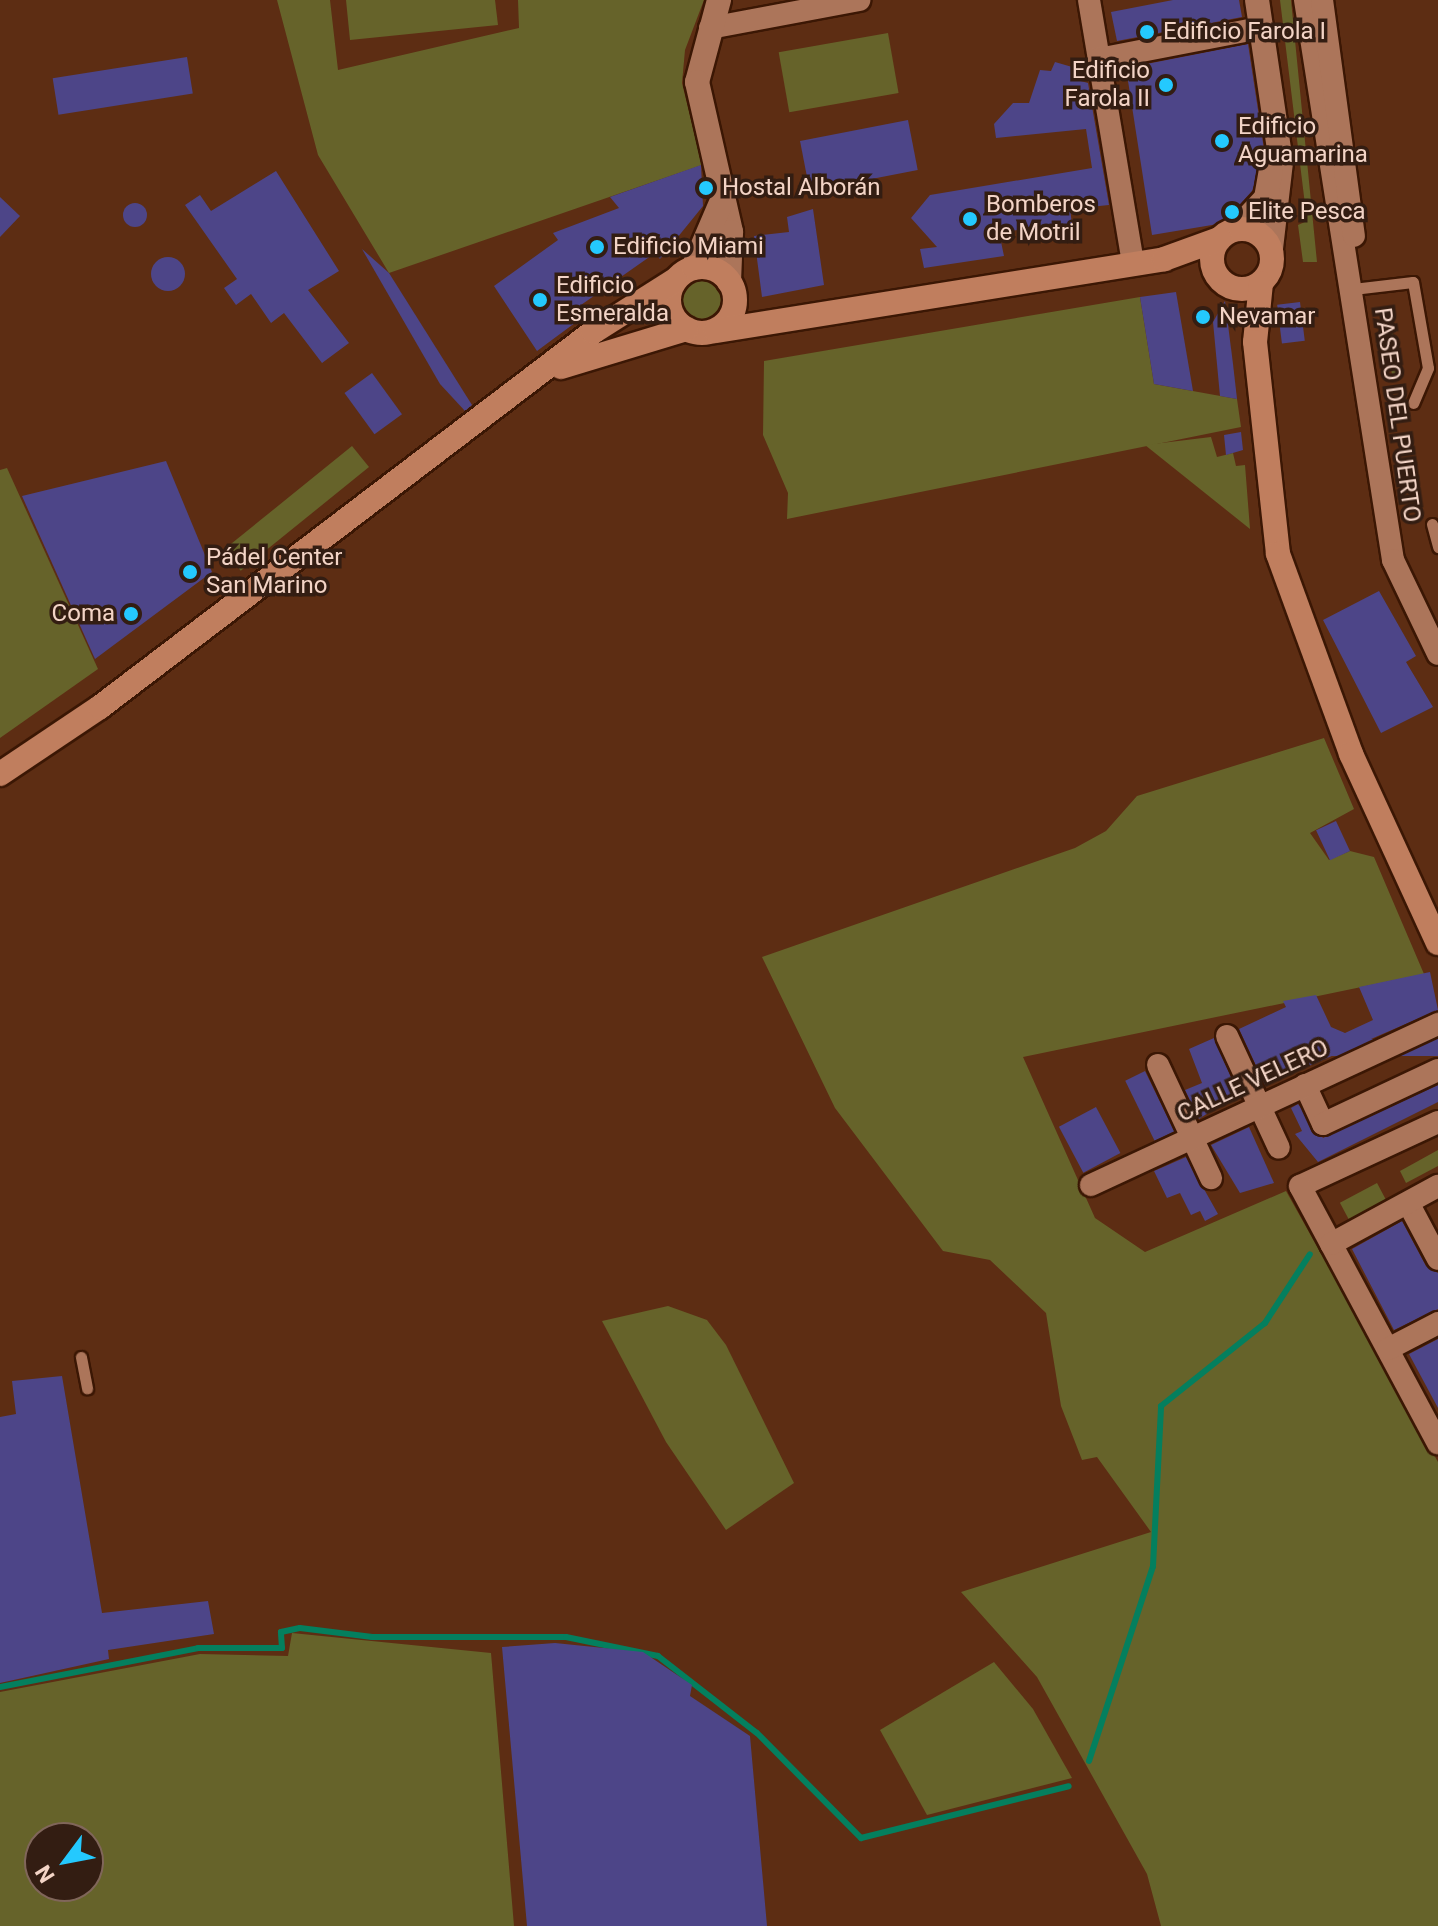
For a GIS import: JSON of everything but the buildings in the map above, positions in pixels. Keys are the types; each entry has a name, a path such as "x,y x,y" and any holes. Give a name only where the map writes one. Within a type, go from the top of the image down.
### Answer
{"highway":[{"path":"551,370 686,329 716,331 1164,259 1228,234 1257,232 1271,248 1272,268 1261,283 1255,342 1278,554 1295,611 1438,943"},
{"path":"1228,234 1212,258 1255,342"},
{"path":"1164,259 1224,281 1261,283"},
{"path":"0,774 551,370 604,324 684,274 713,269 732,290 784,319"},
{"path":"684,274 669,307 686,329"},
{"path":"716,331 731,317 732,290"}],"street":[{"path":"719,0 697,82 731,232 732,290"},
{"path":"710,28 809,4 859,0"},
{"path":"1089,0 1133,263"},
{"path":"1257,0 1280,191 1271,248"},
{"name":"PASEO DEL PUERTO","path":"1305,0 1326,155 1351,279 1393,560 1438,654"},
{"name":"PASEO DEL PUERTO","path":"1322,0 1354,239 1351,279"},
{"path":"1099,59 1260,28"},
{"path":"1228,234 1266,198 1274,136"},
{"path":"684,274 723,198"},
{"name":"CALLE VELERO","path":"1091,1185 1438,1024"},
{"path":"1227,1036 1279,1148"},
{"path":"1158,1065 1211,1178"},
{"path":"1305,1085 1323,1124 1438,1070"},
{"path":"1438,1122 1300,1186 1438,1443"},
{"path":"1331,1244 1438,1186"},
{"path":"1413,1212 1438,1259"},
{"path":"1388,1349 1438,1323"}],"lane":[{"path":"1322,0 1315,10 1330,137 1326,155"},
{"path":"1351,279 1413,282 1433,370 1413,403"},
{"path":"1432,524 1438,547"},
{"path":"81,1357 87,1388"}],"shaded area":[{"path":"277,0 330,0 338,70 519,28 518,0 704,0 685,50 682,83 702,165 389,273 318,155"},
{"path":"346,0 495,0 498,25 350,40"},
{"path":"1280,0 1291,0 1317,262 1303,262 1298,225 1307,221"},
{"path":"888,33 899,93 789,112 779,52"},
{"path":"701,280 715,286 721,300 715,314 701,320 687,314 681,300 687,286"},
{"path":"1140,297 1154,384 1237,399 1241,427 787,519 788,493 763,435 764,361"},
{"path":"1389,312 1401,379 1393,381 1382,313"},
{"path":"1211,437 1217,457 1233,453 1236,466 1245,465 1250,529 1145,445"},
{"path":"352,446 369,467 241,571 224,550"},
{"path":"7,468 98,669 0,738 0,470"},
{"path":"1324,738 1354,809 1310,833 1329,860 1350,851 1374,857 1424,974 1023,1057 1095,1218 1145,1252 1286,1191 1438,1462 1438,1926 1161,1926 1147,1874 1037,1677 961,1592 1151,1532 1097,1457 1082,1460 1061,1406 1046,1313 990,1260 943,1251 835,1108 762,957 1075,848 1106,831 1137,796"},
{"path":"1438,1150 1438,1166 1406,1183 1400,1171"},
{"path":"1377,1183 1386,1200 1349,1219 1340,1203"},
{"path":"668,1306 707,1320 726,1345 794,1483 726,1530 666,1442 602,1321"},
{"path":"292,1633 491,1653 514,1926 0,1926 0,1692 200,1654 288,1656"},
{"path":"994,1662 1033,1709 1072,1778 927,1815 880,1730"}],"waterway":[{"path":"1089,1761 1153,1566 1161,1406 1265,1323 1310,1254"},
{"path":"0,1687 198,1648 282,1648 281,1632 300,1628 372,1637 566,1637 658,1656 757,1733 861,1838 1069,1786"}],"place":[{"name":"Edificio Farola I","path":"1147,32"},
{"name":"Edificio Farola II","path":"1166,85"},
{"name":"Edificio Aguamarina","path":"1222,141"},
{"name":"Hostal Alborán","path":"706,188"},
{"name":"Elite Pesca","path":"1232,212"},
{"name":"Bomberos de Motril","path":"970,219"},
{"name":"Edificio Miami","path":"597,247"},
{"name":"Edificio Esmeralda","path":"540,300"},
{"name":"Nevamar","path":"1203,317"},
{"name":"Pádel Center San Marino","path":"190,572"},
{"name":"Coma","path":"131,614"}]}
